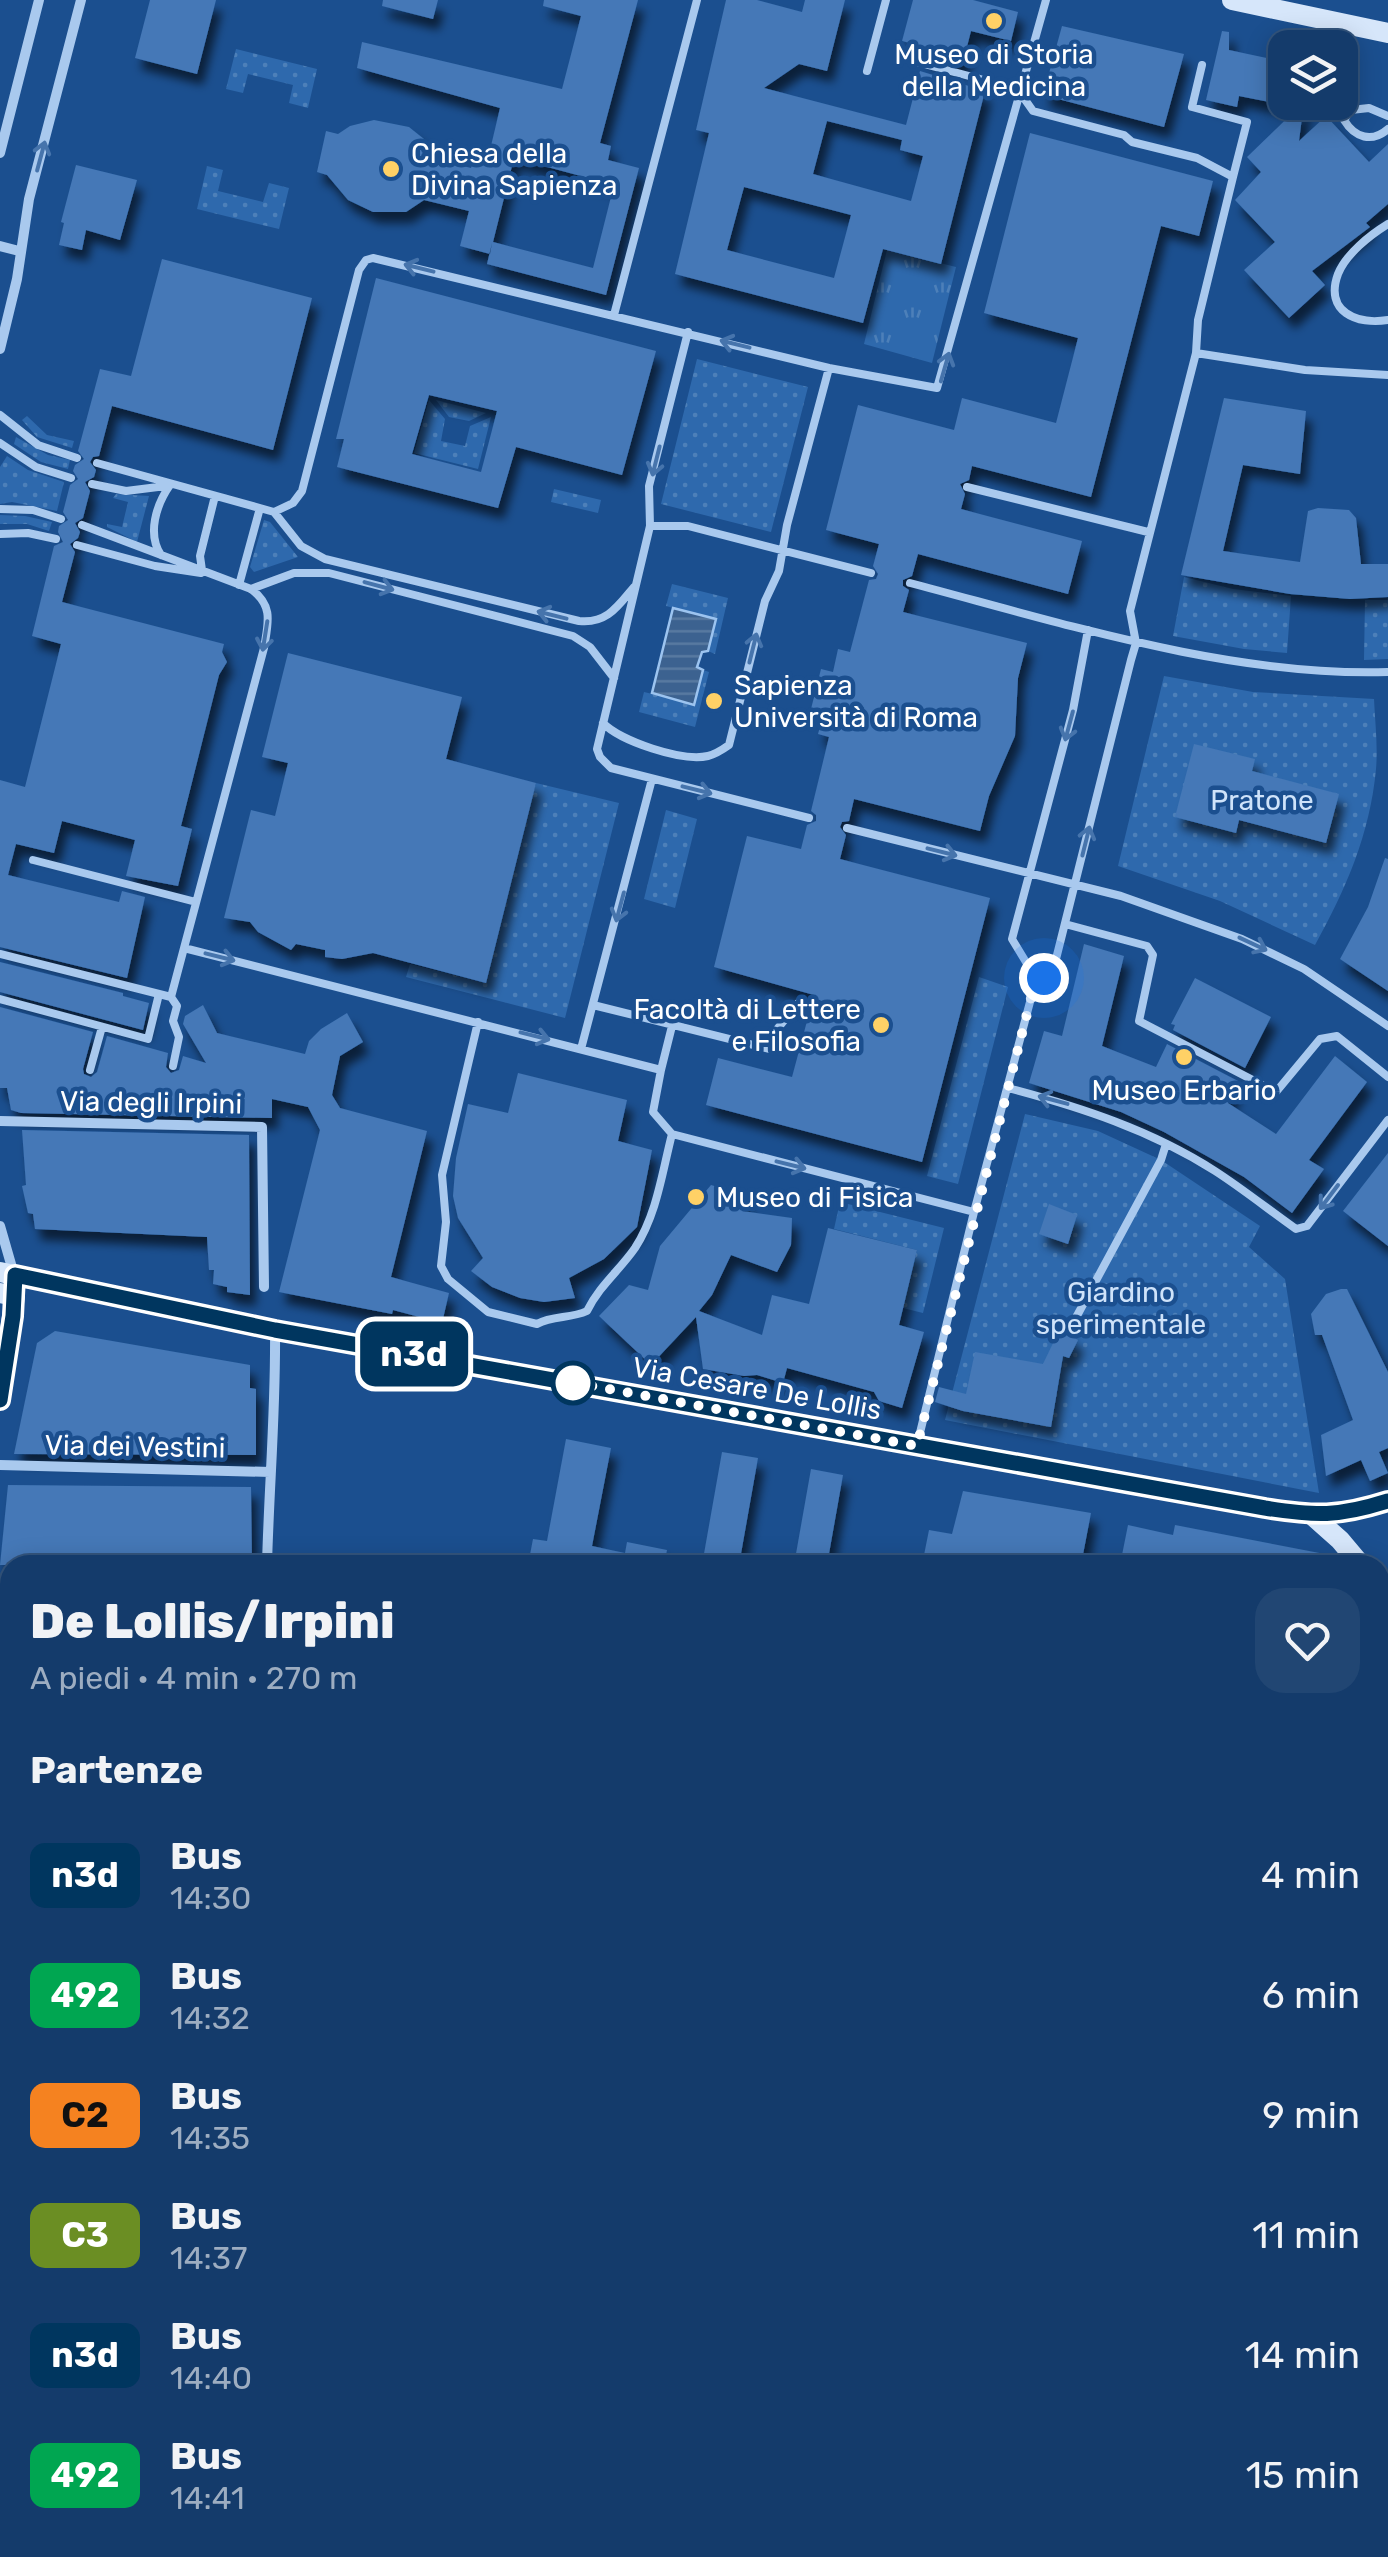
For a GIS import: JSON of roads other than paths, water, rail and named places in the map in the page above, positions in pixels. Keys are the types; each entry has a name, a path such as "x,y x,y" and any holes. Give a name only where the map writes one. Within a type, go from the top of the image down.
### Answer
{"main road":[{"path":"1232,0 1388,32"},
{"path":"0,1400 7,1284"},
{"name":"Via Cesare De Lollis","path":"7,1284 1313,1516 1354,1512 1388,1501"},
{"path":"1313,1516 1353,1555"}],"street":[{"path":"0,153 39,0"},
{"path":"0,349 17,280 19,251 81,0"},
{"path":"0,246 19,251"},
{"name":"Via degli Irpini","path":"0,1121 262,1127 264,1286"},
{"path":"0,1226 7,1284"},
{"path":"267,1555 270,1472 276,1429 275,1330"},
{"name":"Via dei Vestini","path":"0,1465 270,1472"}],"lane":[{"path":"614,315 697,0"},
{"path":"868,70 886,0"},
{"path":"274,512 293,503 302,491 359,270 366,260 373,258 829,368 932,389 940,385 1046,0"},
{"path":"912,61 1010,87 1022,94 1033,110 1197,158 1232,177"},
{"path":"1031,998 1056,959 1136,643 1130,611 1196,354 1198,320 1247,122 1192,107 1202,65"},
{"path":"1388,116 1360,107 1344,120 1360,136 1371,138 1388,129"},
{"path":"1388,224 1352,254 1337,276 1336,288 1344,312 1359,322 1388,320"},
{"path":"688,332 650,486 650,526 598,749 605,764 809,818"},
{"path":"1196,354 1305,370 1388,375"},
{"path":"602,723 626,740 691,756 707,756 729,745 765,601 784,551 787,525 829,368"},
{"path":"0,415 31,441 76,458"},
{"path":"0,443 27,463 72,478"},
{"path":"97,463 274,512 301,546 325,559 579,621 590,623 607,618 634,587"},
{"path":"92,484 126,491 170,485"},
{"path":"164,557 154,544 153,532 170,485"},
{"path":"967,488 1148,532"},
{"path":"206,573 200,556 215,496"},
{"path":"239,585 260,508"},
{"path":"0,509 32,510 61,519"},
{"path":"82,525 251,589 269,612 264,648 171,997"},
{"path":"650,526 688,526 871,574"},
{"path":"0,534 28,533 56,539"},
{"path":"77,545 144,563 206,573"},
{"path":"251,589 294,573 329,573 573,636 600,657 614,678"},
{"path":"910,583 1136,643 1288,669 1388,672"},
{"path":"917,1446 1031,998 1032,972 1012,939 1073,710 1088,630"},
{"path":"581,1048 652,779"},
{"path":"847,828 1121,896 1242,938 1304,969 1388,1026"},
{"path":"33,860 196,902"},
{"path":"1064,924 1147,946 1153,955 1140,1021 1276,1092 1320,1039 1337,1036 1388,1077"},
{"path":"184,948 660,1070"},
{"path":"0,954 171,997 177,1006 172,1021 180,1037 173,1066"},
{"path":"0,1000 148,1039 159,994"},
{"path":"594,1005 770,1049 778,1028 800,1000"},
{"path":"478,1022 442,1175 446,1222 441,1260 448,1279 488,1312 537,1324 548,1318 571,1317 587,1311 600,1287 629,1255 647,1225 672,1134"},
{"path":"672,1026 653,1112 672,1134 974,1212"},
{"path":"90,1070 102,1027"},
{"path":"1008,1088 1072,1105 1166,1144 1214,1170 1296,1230 1307,1226 1388,1120"},
{"path":"1072,1326 1166,1144"}],"place":[{"name":"Museo di Storia della Medicina","path":"994,21"},
{"name":"Chiesa della Divina Sapienza","path":"391,169"},
{"name":"Sapienza Università di Roma","path":"714,701"},
{"name":"Facoltà di Lettere e Filosofia","path":"881,1025"},
{"name":"Museo Erbario","path":"1184,1057"},
{"name":"Museo di Fisica","path":"696,1197"}],"park label":[{"name":"Pratone","path":"1262,800"},
{"name":"Giardino sperimentale","path":"1121,1308"}]}
